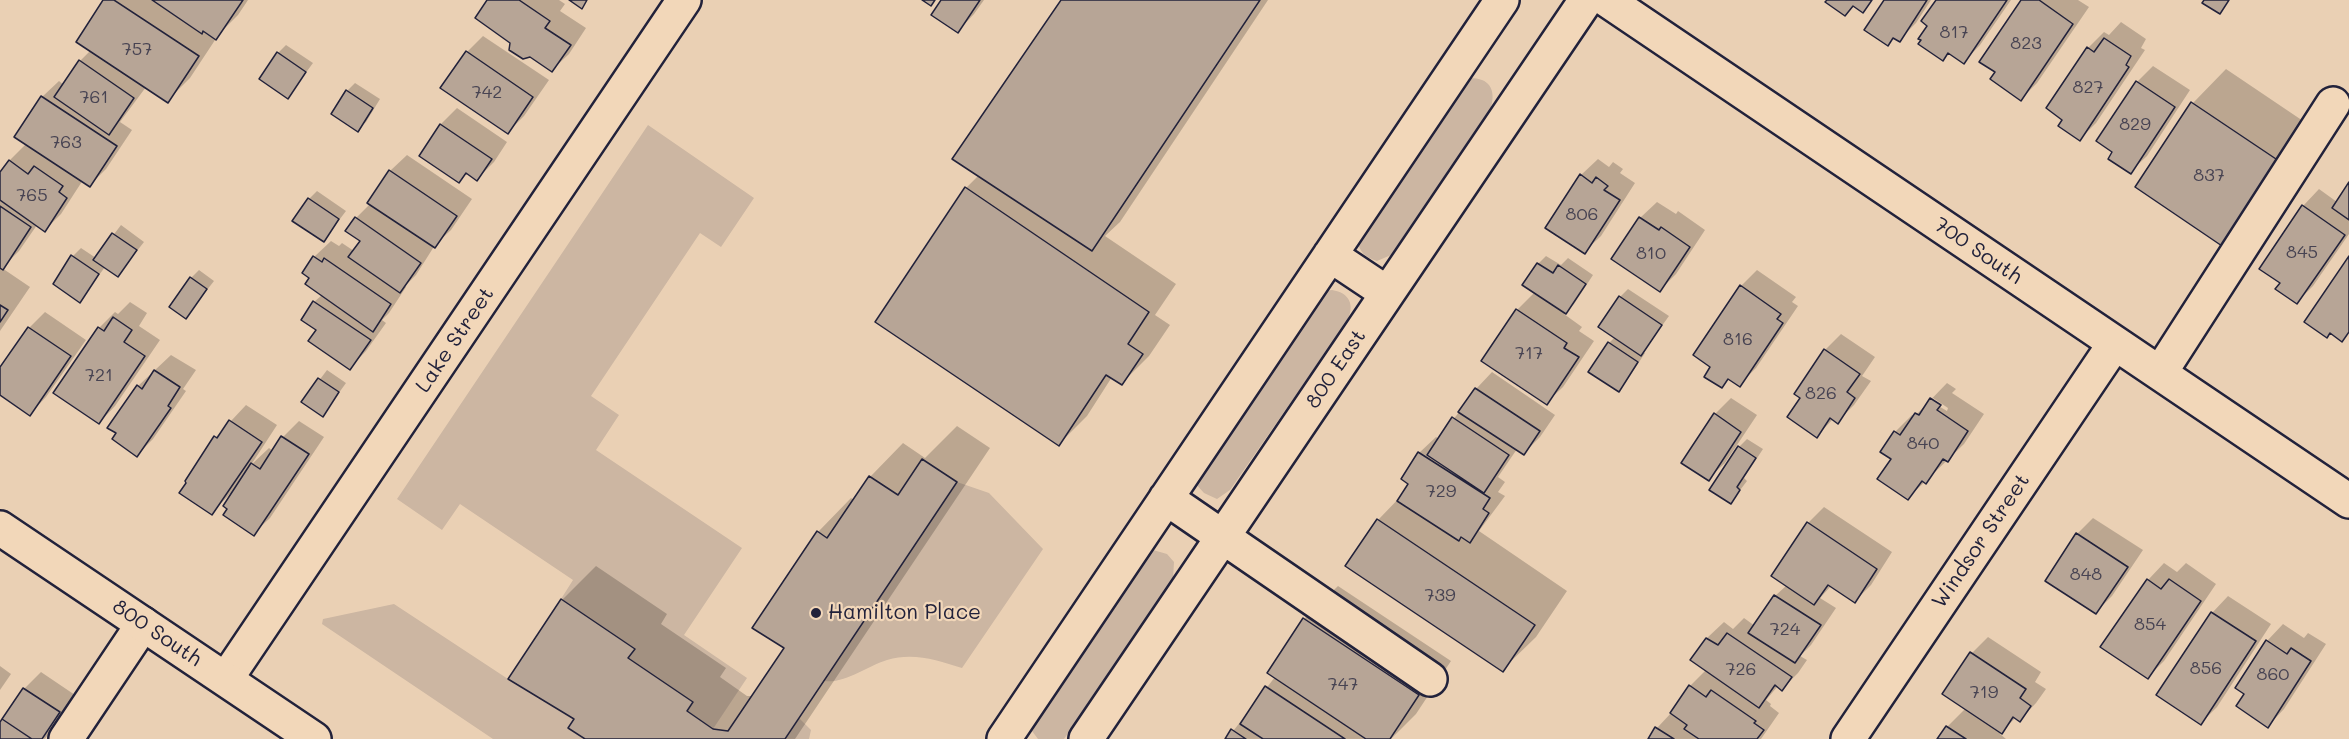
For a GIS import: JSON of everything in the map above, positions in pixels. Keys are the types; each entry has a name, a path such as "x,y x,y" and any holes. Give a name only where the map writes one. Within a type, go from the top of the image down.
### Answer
{"street":[{"name":"Lake Street","path":"226,679 684,0"},
{"path":"1014,736 1166,498 1502,0"},
{"name":"800 East","path":"1086,739 1586,0"},
{"name":"700 South","path":"1607,0 2349,501"},
{"path":"2160,373 2333,104"},
{"path":"1330,255 1387,293"},
{"name":"Windsor Street","path":"1848,739 2115,343"},
{"path":"1166,498 1430,680"},
{"name":"800 South","path":"0,528 314,739"},
{"path":"66,739 143,624"}],"shaded area":[{"path":"1470,78 1482,80 1490,86 1492,90 1491,107 1391,255 1377,261 1369,258 1361,251 1357,239"},
{"path":"648,125 754,198 721,247 700,233 591,396 619,415 596,450 742,548 684,635 747,678 713,729 687,711 693,702 628,658 634,648 561,599 573,580 460,504 442,530 397,499"},
{"path":"1332,290 1347,297 1351,305 1347,321 1230,490 1217,499 1204,493 1195,483 1325,291"},
{"path":"957,482 989,493 1043,549 962,668 934,660 906,657 887,660 840,680 824,681"},
{"path":"1153,550 1167,554 1174,562 1173,579 1064,739 1038,739 1032,731 1031,723 1146,552"},
{"path":"394,604 508,679 574,719 568,728 585,739 493,739 322,624 323,619"},
{"path":"799,718 811,730 809,739 785,739"}],"building":[{"path":"103,0 114,0 199,56 168,103 76,42"},
{"path":"152,0 243,0 216,40 203,31 202,34"},
{"path":"487,0 519,0 550,21 545,28 571,45 552,72 530,57 523,59 509,50 510,43 475,18"},
{"path":"569,0 587,0 582,9"},
{"path":"922,0 935,0 931,6"},
{"path":"941,0 980,0 958,33 931,15"},
{"path":"1061,0 1260,0 1092,251 952,159"},
{"path":"1827,0 1872,0 1863,13 1853,6 1845,16 1825,2"},
{"path":"1884,0 1927,0 1900,42 1893,38 1888,46 1864,30"},
{"path":"1936,0 2007,0 1964,64 1948,53 1943,61 1918,44 1921,40 1918,39 1927,26 1921,21"},
{"path":"2021,0 2039,0 2073,24 2021,101 1990,79 1995,72 1979,62"},
{"path":"2204,0 2229,0 2220,14 2202,3"},
{"path":"2104,38 2131,56 2126,65 2129,67 2080,141 2058,126 2062,120 2046,108 2087,47 2094,52"},
{"path":"466,51 533,97 508,134 440,88"},
{"path":"277,52 306,72 288,99 259,79"},
{"path":"79,60 134,98 109,135 54,97"},
{"path":"2136,81 2175,107 2131,174 2108,159 2112,152 2096,141"},
{"path":"346,90 373,108 358,132 331,114"},
{"path":"41,96 117,146 90,187 14,137"},
{"path":"2191,102 2282,163 2225,248 2135,187"},
{"path":"440,124 492,159 477,181 466,173 459,183 419,156"},
{"path":"9,160 28,174 34,166 63,186 59,192 67,198 45,232 0,200 0,172"},
{"path":"389,170 457,216 435,248 367,203"},
{"path":"1580,174 1592,183 1596,177 1608,186 1604,190 1620,200 1585,254 1545,228"},
{"path":"2349,182 2349,220 2332,208"},
{"path":"965,187 1149,312 1128,344 1143,354 1122,385 1106,375 1059,446 875,322"},
{"path":"308,198 339,219 324,242 292,221"},
{"path":"2302,205 2345,235 2297,304 2275,289 2280,283 2259,269"},
{"path":"0,206 31,227 3,270 0,268"},
{"path":"355,217 421,263 400,293 348,257 360,241 345,231"},
{"path":"1639,217 1659,230 1661,227 1690,247 1660,292 1611,259"},
{"path":"112,233 137,250 118,277 93,260"},
{"path":"71,255 99,274 80,303 53,284"},
{"path":"313,256 322,262 324,258 391,304 373,332 305,284 309,278 302,273"},
{"path":"2349,256 2349,332 2342,342 2330,333 2327,338 2304,322"},
{"path":"1537,263 1553,273 1558,265 1586,284 1566,314 1522,285"},
{"path":"190,277 207,289 186,319 169,307"},
{"path":"1740,285 1781,314 1777,319 1783,323 1740,387 1728,379 1722,388 1704,377 1710,367 1693,355"},
{"path":"1619,296 1662,325 1641,356 1598,327"},
{"path":"313,301 371,340 350,370 308,341 316,330 301,320"},
{"path":"0,305 8,310 0,322"},
{"path":"1516,309 1567,343 1564,348 1579,357 1547,405 1481,361"},
{"path":"113,317 132,330 124,342 145,356 99,424 53,393 98,327 104,331"},
{"path":"28,327 71,356 30,416 0,395 0,367"},
{"path":"1608,342 1638,362 1619,392 1588,372"},
{"path":"1824,349 1860,374 1847,392 1855,398 1838,424 1830,418 1817,438 1787,417 1800,398 1794,394"},
{"path":"154,370 180,387 168,406 171,408 137,457 112,439 116,433 107,428 137,385 142,389"},
{"path":"318,378 339,392 323,417 301,402"},
{"path":"1475,388 1540,431 1524,455 1458,412"},
{"path":"1930,398 1941,405 1937,410 1968,431 1948,462 1943,459 1926,484 1922,481 1908,500 1877,479 1891,459 1880,452 1894,431 1900,435 1915,413 1919,415"},
{"path":"1714,413 1741,432 1709,481 1681,463"},
{"path":"1452,417 1509,455 1484,493 1427,455"},
{"path":"229,420 262,442 212,515 179,493 214,436 217,438"},
{"path":"281,436 309,454 254,536 223,515 227,509 223,506 251,463 260,469"},
{"path":"1738,446 1756,458 1737,487 1740,490 1731,504 1709,490"},
{"path":"1418,452 1490,498 1483,509 1489,513 1470,543 1461,537 1459,541 1397,501 1408,484 1401,479"},
{"name":"Hamilton Place","path":"922,459 957,482 785,739 585,739 568,728 574,719 508,679 561,599 635,649 628,658 693,702 687,711 713,729 728,731 784,648 752,628 817,531 827,538 869,476 898,495"},
{"path":"1377,519 1535,625 1503,672 1345,566"},
{"path":"1807,522 1877,569 1855,603 1828,585 1814,605 1771,576"},
{"path":"2076,533 2128,567 2096,614 2045,581"},
{"path":"2147,579 2161,589 2169,579 2201,601 2148,679 2100,647"},
{"path":"1774,595 1821,625 1795,663 1748,633"},
{"path":"2211,612 2256,641 2201,725 2156,695"},
{"path":"1303,618 1419,695 1390,739 1366,739 1267,673"},
{"path":"1727,633 1792,677 1782,691 1775,685 1759,708 1690,660 1706,638 1718,645"},
{"path":"2266,640 2287,654 2291,648 2311,661 2268,728 2236,706 2244,694 2235,688"},
{"path":"1970,652 2026,689 2020,698 2031,706 2020,722 2013,717 2002,734 1942,694"},
{"path":"1689,685 1706,697 1711,690 1756,721 1754,723 1764,730 1757,739 1699,739 1684,729 1687,725 1670,713"},
{"path":"1265,686 1345,739 1263,739 1240,724"},
{"path":"23,688 60,712 42,739 32,739 2,719"},
{"path":"2,719 32,739 0,739"},
{"path":"1946,726 1966,739 1937,739"},
{"path":"1655,727 1674,739 1648,739"},
{"path":"1231,729 1246,739 1225,739"}],"place":[{"name":"Hamilton Place","path":"816,613"}]}
